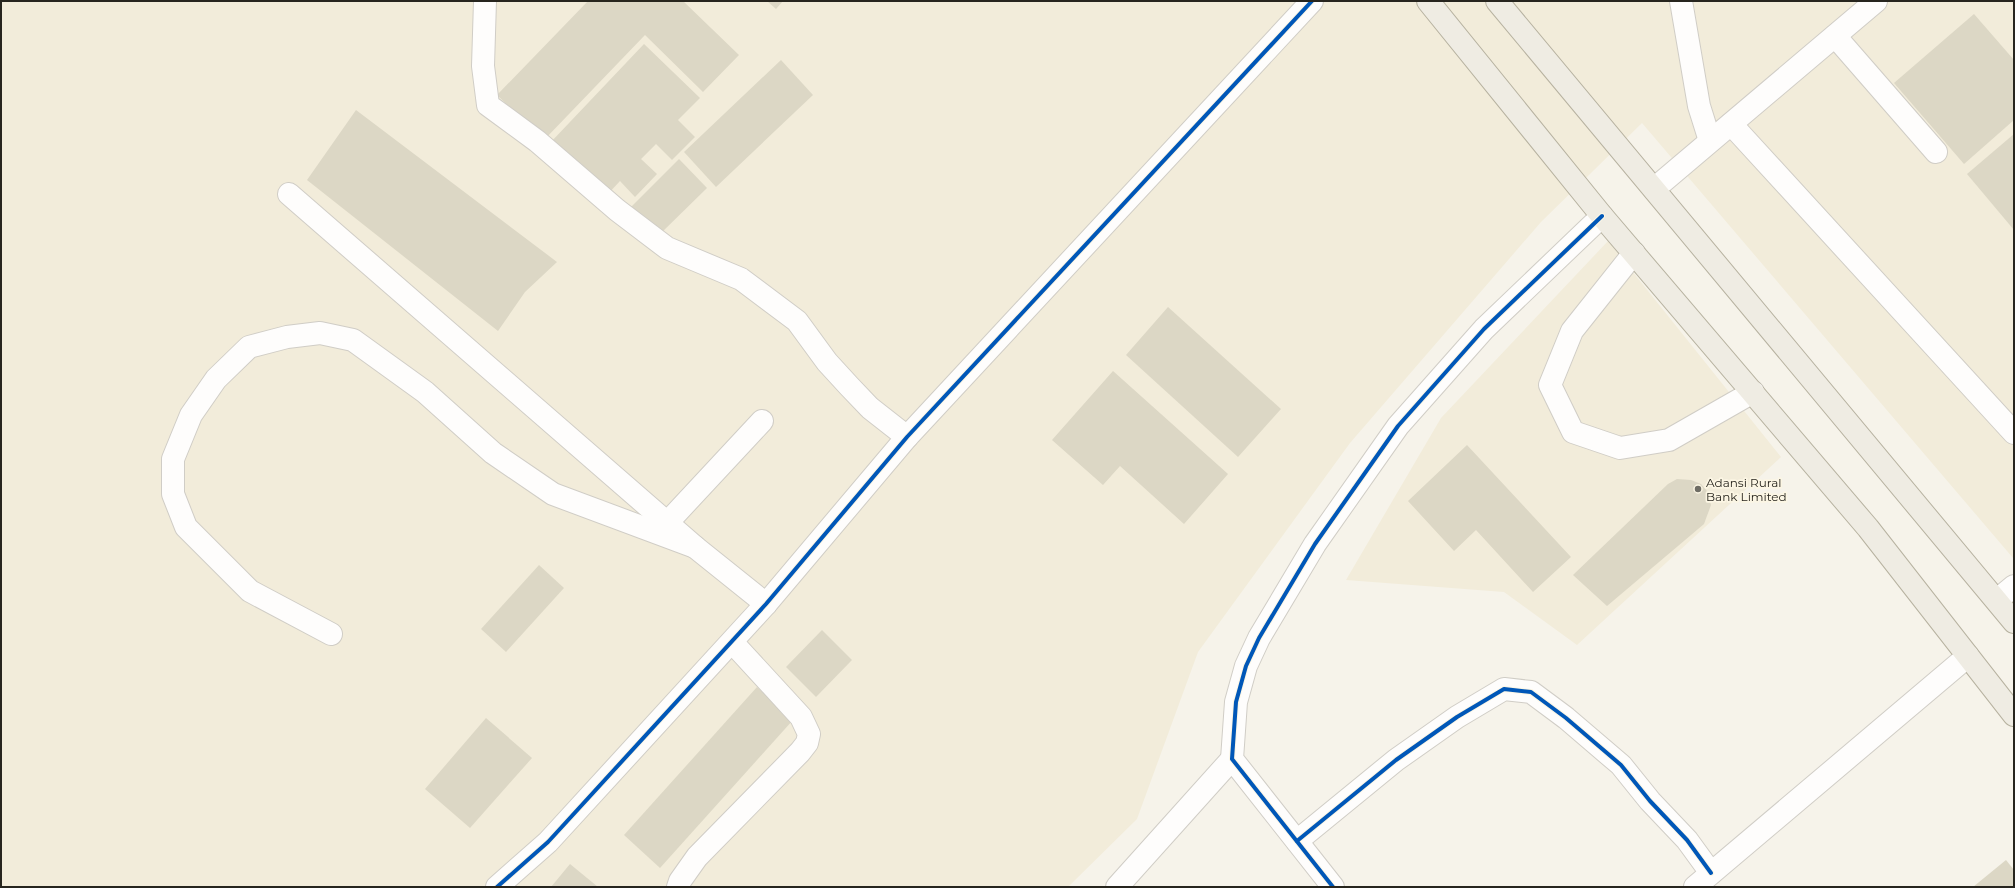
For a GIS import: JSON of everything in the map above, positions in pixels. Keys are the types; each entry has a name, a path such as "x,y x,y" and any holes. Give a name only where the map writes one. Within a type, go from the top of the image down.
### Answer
{"main road":[{"path":"1428,1 1602,216 1868,528 2014,716"},
{"path":"1497,1 2014,622"}],"street":[{"path":"485,1 483,66 488,105 537,141 617,210 668,248 741,279 797,321 827,362 849,386 870,408 907,437"},
{"path":"497,887 548,842 732,642 907,437 1312,1"},
{"path":"1681,1 1699,106 1710,141"},
{"path":"1654,189 1876,1"},
{"path":"1835,36 1936,152"},
{"path":"1730,124 2014,432"},
{"path":"289,194 667,523 766,604"},
{"path":"1117,887 1232,759 1236,702 1246,666 1259,638 1315,544 1398,426 1484,330 1602,216"},
{"path":"1634,253 1572,331 1550,386 1573,432 1620,448 1668,440 1752,392"},
{"path":"331,634 250,591 186,527 173,494 173,459 191,415 216,379 249,347 287,337 320,333 353,340 425,392 493,453 553,494 695,547"},
{"path":"667,523 762,421"},
{"path":"1997,600 2014,586"},
{"path":"678,887 680,881 697,857 800,752 807,743 809,734 801,717 732,642"},
{"path":"1694,887 1968,656"},
{"path":"1297,841 1396,760 1457,718 1504,689 1531,692 1566,718 1621,765 1650,801 1687,840 1711,873"},
{"path":"1232,759 1333,887"}],"shaded area":[{"path":"1,1 2014,1 2014,556 2013,558 1642,123 1541,222 1350,443 1198,652 1137,819 1068,887 1,887"},
{"path":"1608,241 1781,457 1577,645 1504,592 1346,580 1441,418"}],"building":[{"path":"588,1 683,1 739,55 703,92 645,35 544,140 497,95"},
{"path":"767,1 783,1 776,9"},
{"path":"1974,14 2014,60 2014,120 1964,164 1894,83"},
{"path":"644,44 700,98 678,120 695,137 672,160 656,144 641,159 657,174 635,197 620,181 606,196 551,142"},
{"path":"781,60 813,95 716,187 684,152"},
{"path":"356,110 557,262 525,292 498,331 307,180"},
{"path":"2014,134 2014,230 1967,174"},
{"path":"679,159 707,188 659,235 631,207"},
{"path":"1168,307 1281,409 1238,457 1126,355"},
{"path":"1113,371 1228,474 1184,524 1120,466 1103,485 1052,440"},
{"path":"1467,445 1571,557 1533,592 1476,530 1454,551 1408,501"},
{"path":"1677,479 1691,480 1701,484 1707,491 1711,505 1704,524 1607,606 1573,575 1668,484"},
{"path":"539,565 564,588 506,652 481,629"},
{"path":"822,630 852,660 816,697 786,667"},
{"path":"757,687 793,720 660,868 624,835"},
{"path":"486,718 532,758 470,828 425,789"},
{"path":"2006,860 2014,870 2014,887 1973,887"},
{"path":"570,864 598,887 551,887"}],"cycle path":[{"path":"497,887 548,842 766,604 907,437 1312,1"},
{"path":"1333,887 1232,759 1236,702 1246,666 1259,638 1315,544 1398,426 1484,329 1602,216"},
{"path":"1297,841 1396,760 1457,717 1504,689 1531,692 1566,718 1621,765 1650,801 1687,840 1711,873"}],"place":[{"name":"Adansi Rural Bank Limited","path":"1698,489"}]}
